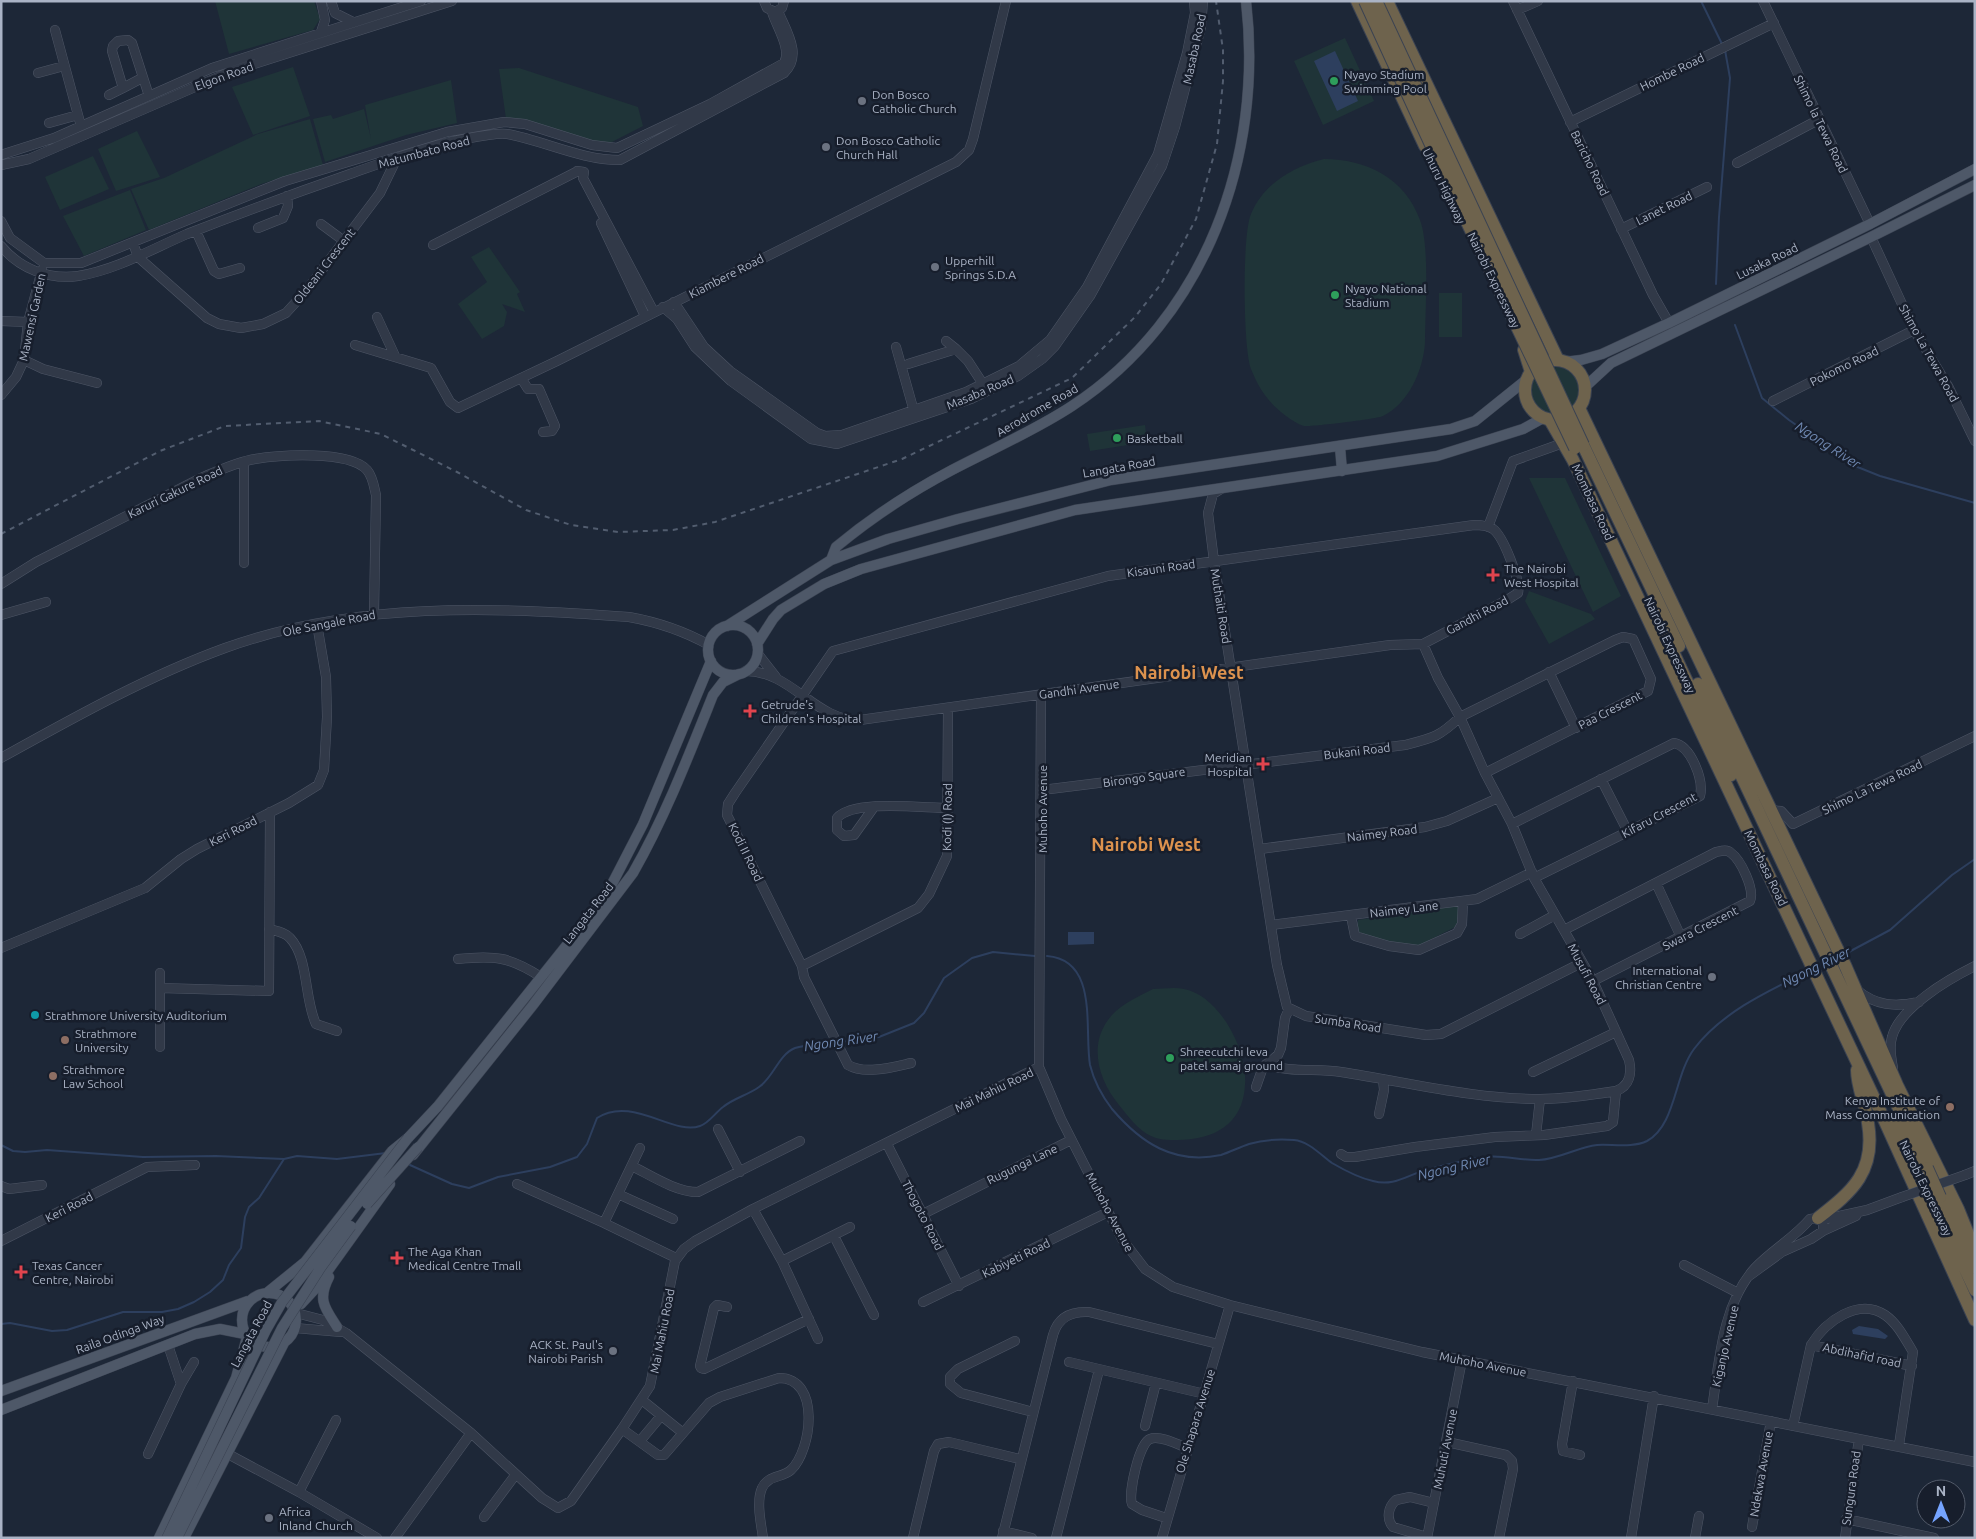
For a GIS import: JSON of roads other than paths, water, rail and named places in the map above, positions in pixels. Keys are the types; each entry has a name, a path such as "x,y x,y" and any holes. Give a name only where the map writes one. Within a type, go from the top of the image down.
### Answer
{"highway":[{"name":"Uhuru Highway","path":"1357,1 1525,354 1528,376"},
{"name":"Nairobi Expressway","path":"1364,1 1862,1056 1975,1290"},
{"name":"Nairobi Expressway","path":"1376,1 1592,463 1975,1266"},
{"path":"1387,1 1551,349 1561,361 1578,371 1585,387 1584,399 1579,408 1566,419 1547,419 1529,407 1525,398 1528,376 1544,362 1561,361"},
{"path":"1579,408 1839,952 1897,1085 1958,1209 1975,1251"},
{"name":"Mombasa Road","path":"1547,419 1563,443 1814,969 1975,1320"},
{"path":"1815,1220 1856,1186 1867,1162 1868,1123 1857,1077 1857,1062"},
{"path":"1958,1209 1975,1237"}],"main road":[{"name":"Aerodrome Road","path":"831,560 836,547 910,495 1071,407 1091,393 1128,360 1167,316 1199,264 1215,232 1225,208 1237,168 1244,133 1249,83 1246,1"},
{"name":"Lusaka Road","path":"1561,361 1581,360 1602,354 1669,323 1870,224 1975,169"},
{"name":"Lusaka Road","path":"1585,387 1611,363 1975,185"},
{"name":"Langata Road","path":"728,626 831,560 906,534 1079,487 1155,473 1430,434 1463,426 1475,422 1528,376"},
{"path":"758,649 750,631 743,627 728,626 715,633 709,645 711,661 723,672 743,672 756,661 758,649 781,610 824,584 861,569 1075,510 1416,461 1457,452 1523,430 1547,419"},
{"path":"1340,447 1342,471"},
{"name":"Langata Road","path":"268,1292 305,1262 393,1152 438,1106 598,906 626,861 644,824 711,661"},
{"name":"Langata Road","path":"177,1538 282,1328 300,1299 354,1220 418,1147 533,1005 633,873 667,804 713,695 723,682 743,672"},
{"name":"Langata Road","path":"295,1312 314,1290 346,1243 418,1147"},
{"name":"Langata Road","path":"167,1538 266,1330 282,1302 393,1152"},
{"path":"342,1330 325,1308 323,1289 346,1243"},
{"path":"184,1538 284,1343 295,1328 295,1312 286,1298 268,1292 255,1296 248,1301 242,1313 242,1327 246,1335 254,1344 264,1347 275,1347 284,1343"},
{"name":"Raila Odinga Way","path":"1,1391 248,1301"},
{"path":"1,1410 195,1334 220,1329 246,1335"},
{"name":"Langata Road","path":"159,1538 236,1378 246,1335"}],"street":[{"path":"321,1 325,20 321,32"},
{"path":"331,1 336,13 353,22"},
{"name":"Elgon Road","path":"1,155 30,148 212,68 421,1"},
{"name":"Elgon Road","path":"1,165 30,159 232,71 452,1"},
{"path":"765,2 767,8 775,12 782,8 784,1"},
{"name":"Kiambere Road","path":"355,345 395,356 434,370 455,407 458,408 964,156 969,150 982,108 1006,1"},
{"name":"Masaba Road","path":"1170,130 1195,13 1194,1"},
{"name":"Masaba Road","path":"914,414 971,399 1009,376 1042,348 1067,323 1087,294 1153,174 1170,130 1201,27 1202,1"},
{"path":"1515,6 1538,1"},
{"name":"Shimo la Tewa Road","path":"1763,1 1818,120 1870,224"},
{"name":"Baricho Road","path":"1515,6 1621,229 1669,323"},
{"name":"Matumbato Road","path":"40,275 78,276 138,257 289,195 397,158 454,141 505,134 589,157 604,160 620,160 671,128 784,63 786,59 785,48 775,12"},
{"name":"Hombe Road","path":"1570,122 1774,22"},
{"path":"54,30 81,126"},
{"path":"123,88 112,46 118,41 128,40 132,43 149,96"},
{"path":"38,73 64,66"},
{"path":"109,95 142,78"},
{"path":"50,123 78,115"},
{"path":"1737,163 1818,120"},
{"path":"504,122 505,134"},
{"name":"Matumbato Road","path":"44,263 81,263 286,181 447,132 504,122 525,124 579,142 617,148 671,128"},
{"path":"579,142 575,153 580,174 645,316"},
{"path":"432,245 580,174 589,157 592,145"},
{"name":"Oldeani Crescent","path":"132,243 138,257 207,318 217,323 241,328 263,324 286,313 380,194 397,158"},
{"path":"580,174 654,312"},
{"path":"258,228 283,218 288,206 289,195 286,181"},
{"name":"Lanet Road","path":"1621,229 1707,187"},
{"path":"249,196 254,209"},
{"path":"197,216 214,271 219,274 240,268"},
{"path":"1,221 10,238 44,263"},
{"path":"321,224 344,241"},
{"name":"Shimo La Tewa Road","path":"1871,237 1914,330 1948,386 1975,441"},
{"path":"1,246 8,254 40,275"},
{"path":"110,252 115,264"},
{"name":"Mawensi Garden","path":"1,395 16,377 24,360 28,322 44,263"},
{"name":"Masaba Road","path":"674,302 704,347 811,439 837,444 984,384 1009,376"},
{"name":"Masaba Road","path":"663,307 677,319 695,347 748,396 778,410"},
{"path":"377,317 395,356"},
{"path":"1,321 28,322"},
{"name":"Pokomo Road","path":"1773,401 1914,330"},
{"path":"946,341 968,361 984,384"},
{"path":"896,347 914,414"},
{"path":"908,364 956,349"},
{"path":"24,360 43,369 97,383"},
{"path":"521,378 528,389 539,389 555,426 552,431 543,432"},
{"path":"1488,527 1513,462 1563,443"},
{"name":"Karuri Gakure Road","path":"1,584 36,562 201,478 244,462 313,456 354,461 368,472 376,495 374,614"},
{"path":"244,462 244,563"},
{"name":"Muthaiti Road","path":"1227,487 1213,494 1209,506 1214,560 1246,764"},
{"name":"Kisauni Road","path":"803,694 827,658 840,648 1089,580 1214,560 1465,526 1488,527"},
{"name":"Gandhi Road","path":"1423,644 1518,593 1518,578 1498,533 1488,527"},
{"path":"1,615 46,602"},
{"name":"Ole Sangale Road","path":"2,757 137,686 224,648 317,624 374,614 458,609 629,617 646,620 682,632 709,645"},
{"name":"Keri Road","path":"1,948 145,888 181,859 318,785 323,776 327,717 326,676 317,624"},
{"name":"Paa Crescent","path":"1460,717 1623,637 1633,639 1646,666 1651,679 1648,691 1485,773"},
{"name":"Gandhi Avenue","path":"743,672 776,677 835,717 852,720 1407,643 1423,644"},
{"name":"Musufi Road","path":"1423,644 1438,678 1460,717 1485,773 1512,824 1533,875 1581,963 1593,981 1616,1032 1632,1070 1624,1087 1616,1091"},
{"name":"Gandhi Avenue","path":"758,649 776,677"},
{"path":"1549,672 1576,728"},
{"name":"Kodi II Road","path":"802,966 726,810 735,793 803,694"},
{"name":"Muhoho Avenue","path":"1042,695 1039,1067 1071,1140 1117,1232 1137,1262 1155,1277 1172,1287 1230,1305 1462,1360 1654,1396 1975,1462"},
{"name":"Kodi (I) Road","path":"802,966 922,905 945,862 948,808 948,708"},
{"name":"Bukani Road","path":"1246,764 1405,745 1443,734 1460,717"},
{"name":"Shimo La Tewa Road","path":"1771,810 1782,811 1793,824 1975,736"},
{"name":"Kifaru Crescent","path":"1512,824 1668,744 1681,744 1688,752 1702,783 1700,796 1628,832 1533,875"},
{"path":"1246,764 1282,990 1289,1009 1285,1018 1281,1048 1278,1055 1266,1064 1260,1073 1256,1087"},
{"name":"Birongo Square","path":"1042,790 1246,764"},
{"path":"1601,779 1628,832"},
{"name":"Naimey Road","path":"1260,848 1425,827 1447,821 1498,798"},
{"path":"874,807 948,808"},
{"path":"160,988 269,992 270,812"},
{"name":"Swara Crescent","path":"1564,930 1716,852 1724,850 1731,852 1736,859 1752,889 1750,901 1593,981"},
{"name":"Naimey Lane","path":"1271,925 1463,901 1487,895 1533,875"},
{"path":"1656,883 1681,937"},
{"path":"1351,916 1356,936 1390,946 1419,950 1457,934 1462,924 1463,901"},
{"path":"1520,934 1555,915"},
{"path":"269,929 282,932 290,938 304,968 316,1024 337,1031"},
{"path":"458,959 479,957 504,958 520,963 541,977"},
{"name":"Sumba Road","path":"1289,1009 1306,1016 1426,1035 1441,1034 1581,963"},
{"path":"802,966 804,978 848,1064 855,1068 890,1068 912,1063"},
{"path":"1897,1085 1891,1061 1891,1039 1897,1026 1919,1002 1944,982 1975,966"},
{"path":"160,973 160,1047"},
{"path":"1855,988 1877,1003 1898,1005 1919,1002"},
{"path":"1533,1072 1616,1032"},
{"path":"1266,1064 1278,1069 1323,1070 1436,1089 1540,1099 1616,1091 1611,1125 1536,1135 1495,1137 1424,1146 1351,1158 1341,1154"},
{"name":"Mai Mahiu Road","path":"295,1312 323,1320 342,1330 471,1433 542,1498 558,1508 562,1507 572,1501 622,1430 650,1386 655,1371 676,1258 695,1241 753,1209 888,1144 1039,1067"},
{"path":"1379,1114 1384,1090 1383,1079"},
{"path":"1536,1135 1540,1099"},
{"path":"718,1129 740,1172"},
{"name":"Rugunga Lane","path":"923,1214 1071,1140"},
{"path":"632,1166 689,1192 706,1189 800,1141"},
{"name":"Thogoto Road","path":"888,1144 959,1286"},
{"path":"604,1223 640,1148"},
{"name":"Keri Road","path":"1,1241 147,1167 195,1165"},
{"path":"1749,1276 1782,1252 1867,1210 1975,1171"},
{"path":"517,1184 676,1258"},
{"path":"4,1189 42,1185"},
{"path":"618,1194 673,1219"},
{"path":"753,1209 782,1261 818,1339"},
{"path":"1815,1220 1867,1210"},
{"name":"Kabiyeti Road","path":"923,1302 1108,1212"},
{"path":"1815,1220 1809,1233 1820,1232"},
{"path":"1815,1220 1824,1225 1820,1232"},
{"name":"Kiganjo Avenue","path":"1712,1409 1726,1332 1738,1293 1759,1264 1815,1220"},
{"path":"782,1261 850,1227"},
{"path":"834,1236 874,1315"},
{"path":"1684,1265 1738,1293"},
{"path":"727,1307 717,1305 714,1308 701,1368 704,1369 808,1319"},
{"name":"Ole Shapara Avenue","path":"1162,1538 1166,1518 1205,1394 1230,1305"},
{"path":"1793,1426 1811,1345 1816,1336 1838,1317 1852,1311 1868,1309 1886,1315 1897,1326 1913,1352 1899,1445"},
{"path":"1032,1538 1002,1534 1055,1328 1066,1316 1089,1312 1218,1344"},
{"path":"295,1328 342,1330"},
{"path":"1015,1341 958,1369 950,1377 950,1384 961,1393 1033,1412"},
{"path":"168,1345 180,1384"},
{"name":"Abdihafid road","path":"1811,1345 1912,1366"},
{"name":"Muhuti Avenue","path":"1427,1537 1462,1360"},
{"path":"148,1454 180,1384 194,1362"},
{"path":"1069,1362 1205,1394"},
{"path":"1056,1538 1099,1370"},
{"path":"622,1430 658,1454 664,1455 709,1404 720,1397 779,1378 785,1378 801,1388 807,1396 809,1424 801,1452 790,1470 774,1476 765,1483 761,1491 760,1510 763,1538"},
{"path":"1573,1381 1562,1444 1563,1451 1580,1454"},
{"path":"1145,1426 1156,1383"},
{"path":"1631,1538 1654,1396"},
{"path":"642,1400 683,1433"},
{"path":"640,1441 661,1416"},
{"path":"299,1492 336,1420"},
{"name":"Ndekwa Avenue","path":"1752,1526 1771,1421"},
{"path":"395,1538 471,1433"},
{"path":"1166,1518 1142,1510 1132,1504 1130,1499 1140,1453 1146,1440 1154,1438 1187,1448"},
{"name":"Sungura Road","path":"1845,1538 1846,1519 1859,1439"},
{"path":"913,1538 934,1451 941,1442 1020,1459"},
{"path":"1447,1442 1506,1455 1512,1461 1513,1469 1499,1538"},
{"path":"228,1454 299,1492 377,1538"},
{"path":"484,1517 516,1474"},
{"path":"1427,1537 1393,1527 1389,1519 1389,1510 1396,1500 1406,1497 1434,1502"},
{"path":"1695,1538 1699,1516"},
{"path":"1846,1519 1934,1538"}],"water":[{"path":"1335,51 1358,101 1337,111 1314,61"},
{"path":"1068,932 1094,932 1094,944 1068,945"},
{"path":"1859,1326 1878,1329 1888,1336 1885,1339 1853,1334 1852,1330"}],"waterway":[{"name":"Ngong River","path":"1701,1 1722,44"},
{"name":"Ngong River","path":"1716,284 1719,217 1730,78 1725,50"},
{"name":"Ngong River","path":"1735,325 1762,398 1789,420 1855,466 1880,476 1975,503"},
{"name":"Ngong River","path":"1845,954 1890,930 1952,875 1975,859"},
{"name":"Ngong River","path":"840,1042 879,1037 914,1023 924,1013 944,978 972,958 993,952 1035,956"},
{"name":"Ngong River","path":"1047,956 1064,960 1075,970 1082,983 1086,999 1090,1065 1096,1083 1112,1109 1147,1141 1174,1154 1188,1157 1204,1157 1221,1155 1249,1144 1277,1140 1294,1140 1304,1143 1332,1163 1362,1178 1387,1183 1426,1170 1484,1157 1498,1156 1539,1160 1554,1158 1590,1146 1629,1145 1647,1141 1657,1134 1664,1124 1687,1060 1705,1036 1732,1013 1778,986 1809,971"},
{"name":"Ngong River","path":"410,1165 452,1184 469,1188 498,1177 550,1167 577,1157 587,1144 597,1118 610,1112 638,1113 689,1128 700,1126 727,1104 755,1090 764,1083 789,1051 804,1046 833,1043"},
{"path":"1,1145 13,1151 47,1150 143,1157 216,1156 284,1159 297,1156 337,1159 386,1153"},
{"name":"Ngong River","path":"1,1324 10,1323 52,1331 67,1330 123,1312 162,1312 178,1309 194,1302 210,1292 223,1280 229,1265 241,1248 245,1217 249,1207 259,1198 284,1159"}],"railway":[{"path":"1,534 160,451 225,426 319,421 381,434 457,472 526,510 571,525 618,532 673,530 715,522 902,459 1072,378 1135,317 1161,284 1196,219 1217,144 1223,81 1223,50 1216,1"}],"place":[{"name":"Nyayo Stadium Swimming Pool","path":"1334,81"},
{"name":"Don Bosco Catholic Church","path":"862,101"},
{"name":"Don Bosco Catholic Church Hall","path":"826,147"},
{"name":"Upperhill Springs S.D.A","path":"935,267"},
{"name":"Nyayo National Stadium","path":"1335,295"},
{"name":"Basketball","path":"1117,438"},
{"name":"The Nairobi West Hospital","path":"1493,575"},
{"name":"Getrude's Children's Hospital","path":"750,711"},
{"name":"Meridian Hospital","path":"1263,764"},
{"name":"International Christian Centre","path":"1712,977"},
{"name":"Strathmore University Auditorium","path":"35,1015"},
{"name":"Strathmore University","path":"65,1040"},
{"name":"Shreecutchi leva patel samaj ground","path":"1170,1058"},
{"name":"Strathmore Law School","path":"53,1076"},
{"name":"Kenya Institute of Mass Communication","path":"1950,1107"},
{"name":"The Aga Khan Medical Centre Tmall","path":"397,1258"},
{"name":"Texas Cancer Centre, Nairobi","path":"21,1272"},
{"name":"ACK St. Paul's Nairobi Parish","path":"613,1351"},
{"name":"Africa Inland Church","path":"269,1518"}],"district":[{"name":"Nairobi West","path":"1189,672"},
{"name":"Nairobi West","path":"1146,844"}]}
